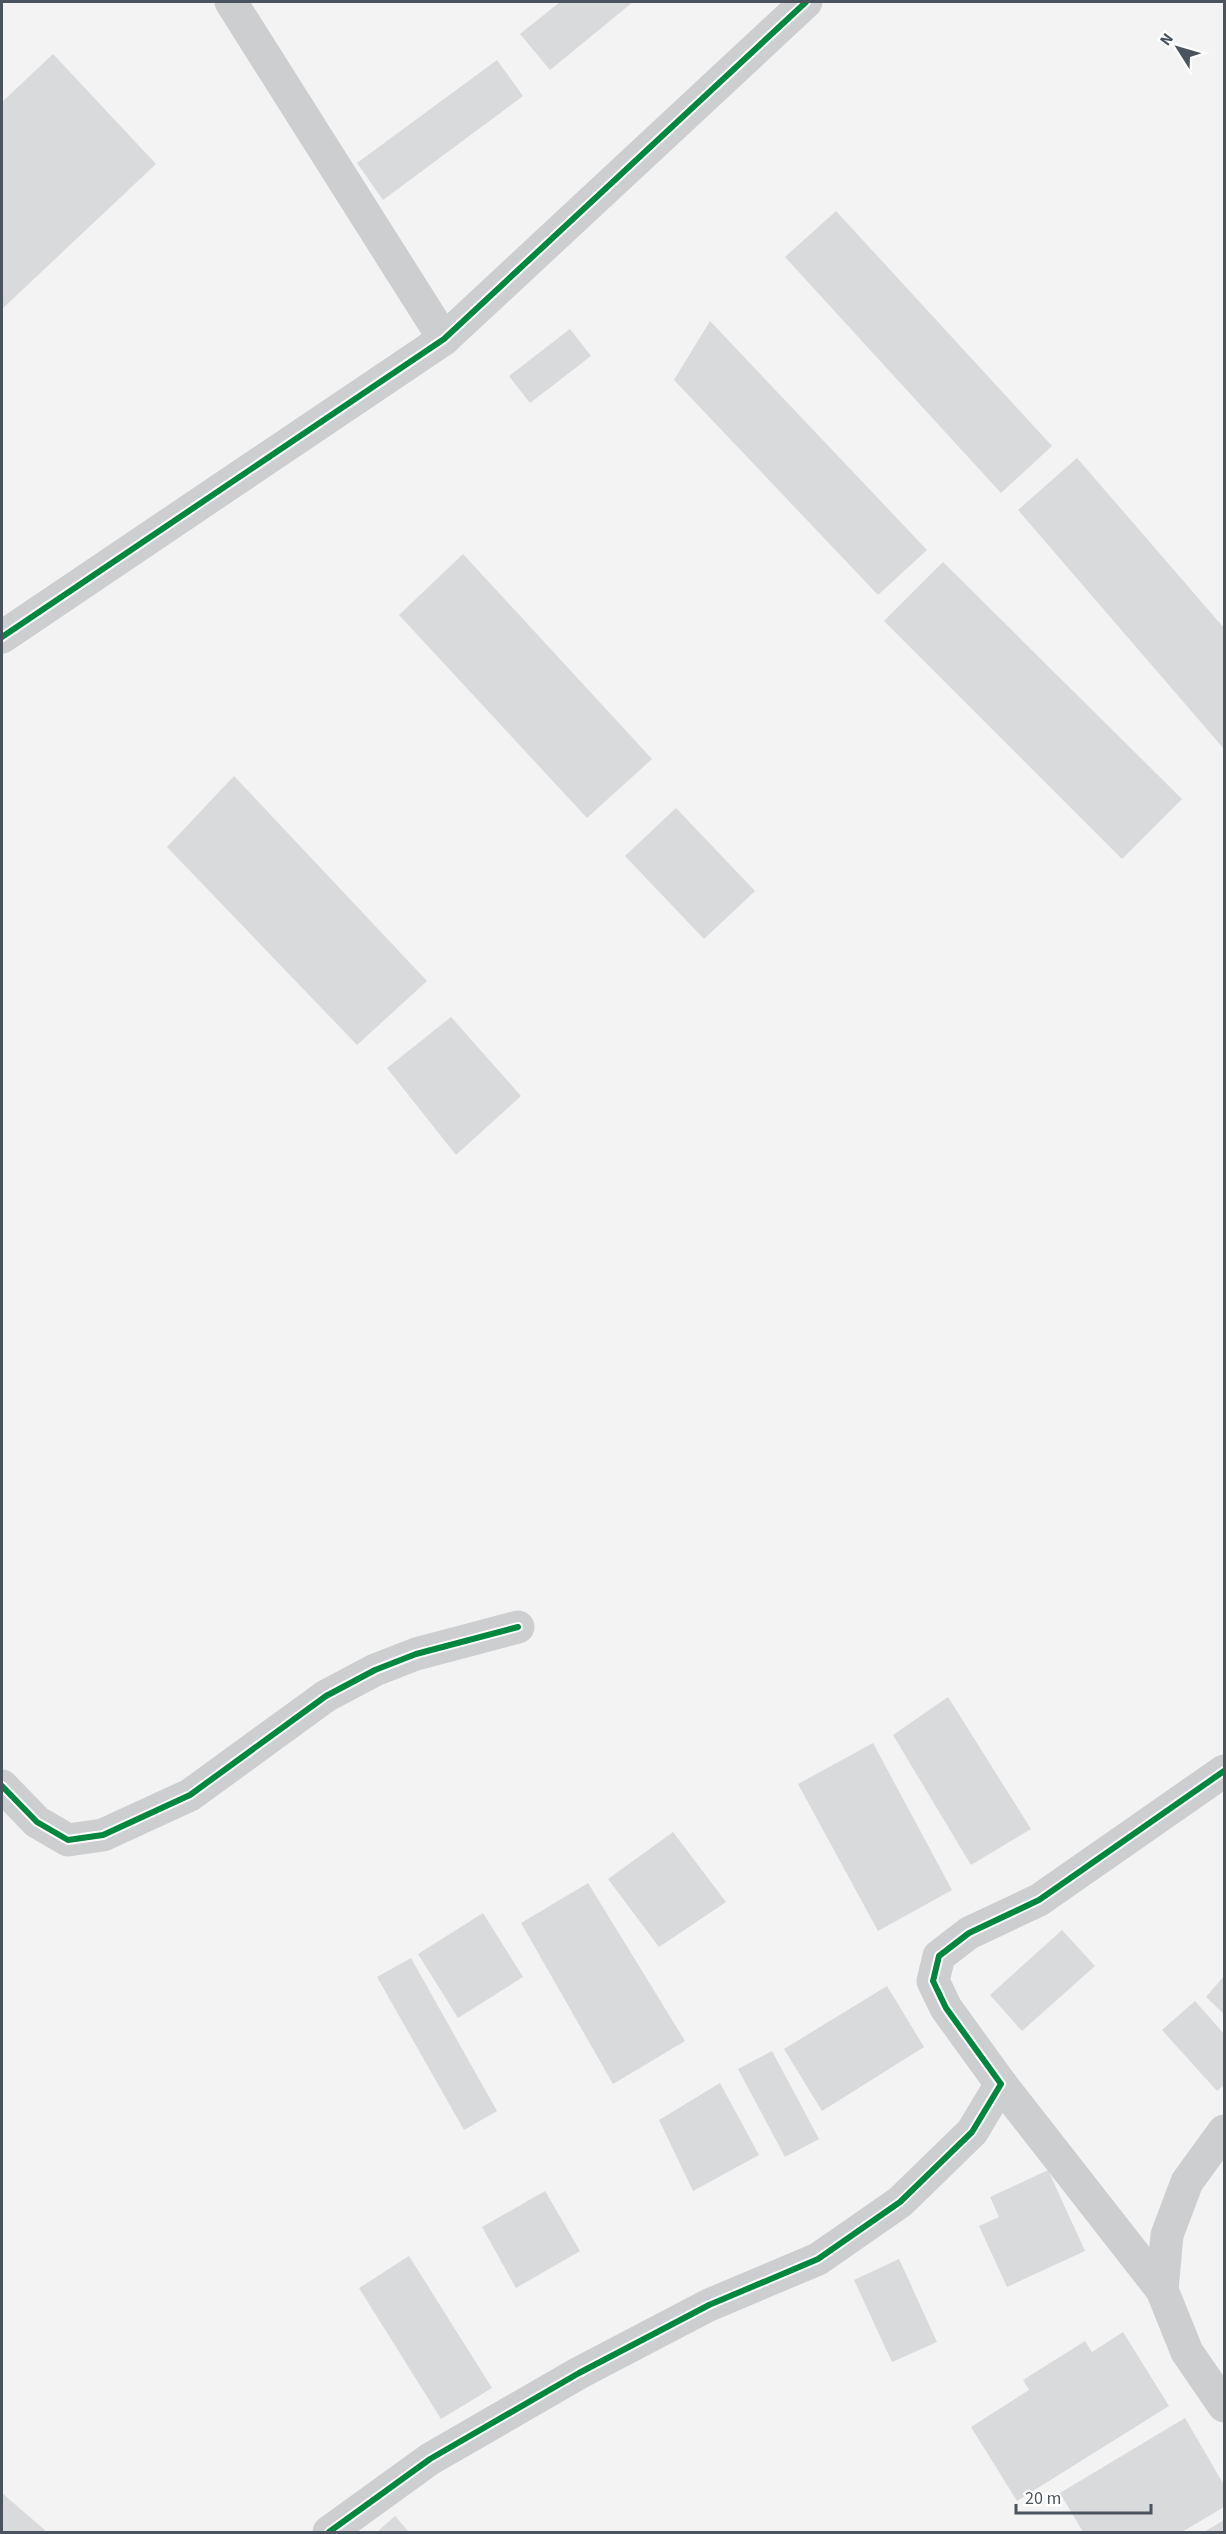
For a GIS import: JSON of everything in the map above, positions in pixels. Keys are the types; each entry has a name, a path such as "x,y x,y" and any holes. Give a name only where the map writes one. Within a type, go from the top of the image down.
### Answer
{"street":[{"path":"231,2 444,339"},
{"path":"2,637 444,339 806,2"},
{"path":"2,1786 37,1822 68,1840 103,1835 190,1795 326,1696 375,1670 416,1654 518,1627"},
{"path":"1224,1771 1040,1900 969,1933 939,1956 933,1981 946,2008 1000,2084 1162,2290 1187,2352 1224,2406"},
{"path":"328,2532 430,2459 579,2373 709,2305 818,2259 900,2202 972,2132 1000,2084"},
{"path":"1162,2290 1167,2235 1187,2182 1224,2131"}],"building":[{"path":"560,2 633,2 550,70 520,34"},
{"path":"53,54 156,164 2,309 2,102"},
{"path":"497,60 523,96 383,200 357,163"},
{"path":"836,211 1052,446 1001,493 785,257"},
{"path":"710,321 927,550 878,595 674,380"},
{"path":"570,329 591,356 530,403 509,376"},
{"path":"1077,458 1224,628 1224,749 1018,510"},
{"path":"463,554 652,759 587,818 399,615"},
{"path":"943,562 1182,799 1122,859 884,621"},
{"path":"234,776 427,981 357,1045 167,847"},
{"path":"676,808 755,891 704,939 625,856"},
{"path":"451,1017 521,1096 456,1155 387,1068"},
{"path":"948,1697 1031,1829 971,1865 893,1735"},
{"path":"873,1743 952,1890 878,1931 798,1784"},
{"path":"673,1832 726,1902 659,1947 608,1879"},
{"path":"588,1883 685,2041 613,2084 521,1923"},
{"path":"483,1913 523,1977 458,2018 418,1954"},
{"path":"1062,1930 1095,1966 1022,2031 990,1995"},
{"path":"411,1958 497,2111 464,2130 377,1977"},
{"path":"1224,1976 1224,2014 1206,1997"},
{"path":"887,1986 924,2047 822,2111 784,2049"},
{"path":"1195,2001 1224,2034 1224,2085 1217,2091 1162,2030"},
{"path":"772,2051 819,2139 785,2157 738,2069"},
{"path":"720,2083 759,2155 693,2191 659,2120"},
{"path":"1048,2170 1085,2251 1007,2287 979,2226 999,2217 990,2197"},
{"path":"545,2191 580,2251 516,2288 482,2227"},
{"path":"409,2256 492,2388 441,2419 359,2288"},
{"path":"899,2259 937,2342 892,2362 854,2280"},
{"path":"1123,2332 1169,2406 1017,2501 971,2427 1029,2390 1023,2380 1085,2341 1092,2352"},
{"path":"1185,2418 1224,2485 1224,2507 1182,2532 1083,2532 1060,2493"},
{"path":"2,2493 47,2532 2,2532"},
{"path":"395,2516 409,2532 377,2532"},
{"path":"1224,2520 1224,2532 1204,2532"}],"cycle path":[{"path":"2,637 444,339 806,2"},
{"path":"2,1786 37,1822 68,1840 103,1835 190,1795 326,1696 375,1670 416,1654 518,1627"},
{"path":"329,2532 430,2459 579,2373 709,2305 818,2259 900,2202 972,2132 1001,2084 946,2008 933,1981 939,1956 969,1933 1039,1900 1224,1771"}]}
